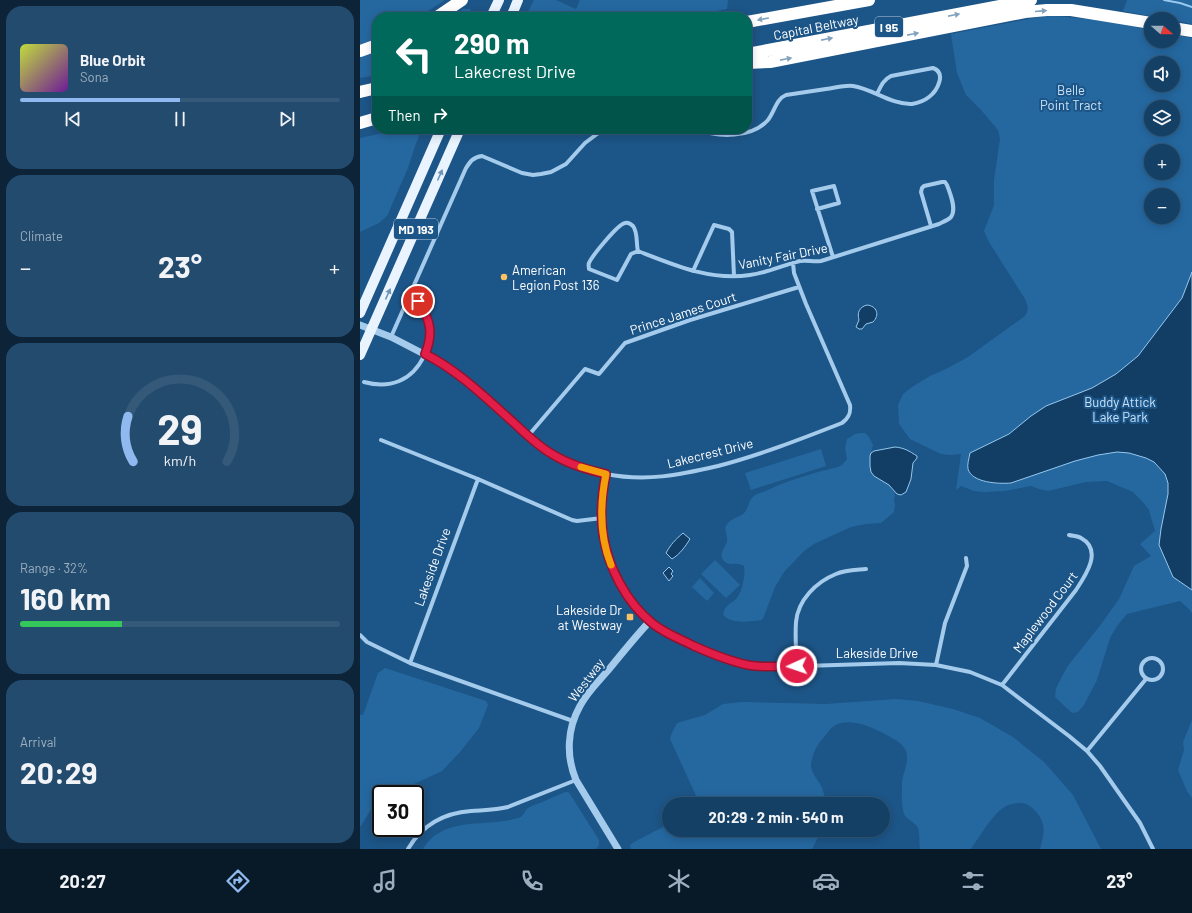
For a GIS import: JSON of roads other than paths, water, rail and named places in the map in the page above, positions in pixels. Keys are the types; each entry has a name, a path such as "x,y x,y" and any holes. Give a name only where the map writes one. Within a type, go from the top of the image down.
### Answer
{"highway":[{"path":"444,12 462,0"},
{"path":"808,11 855,0"},
{"name":"Capital Beltway","path":"752,21 869,0"},
{"name":"Capital Beltway","path":"752,53 1031,0"},
{"path":"752,63 770,62 1025,12 1071,10 1144,23"},
{"path":"1180,29 1192,31"},
{"path":"360,51 372,47"},
{"path":"360,92 372,89"},
{"path":"360,120 372,118"},
{"path":"360,123 372,119"}],"main road":[{"path":"493,12 499,0"},
{"path":"512,12 518,0"},
{"name":"MD 193","path":"360,313 439,134"},
{"name":"MD 193","path":"360,355 458,134"}],"street":[{"path":"752,130 767,121 779,100 786,95 845,86 863,88 877,94 904,103 917,103 929,97 934,92 939,83 940,75 938,70 933,68 891,76 882,82 877,94"},
{"path":"391,337 466,168 473,158 482,156 528,175 551,172 566,164 576,152 597,134"},
{"path":"711,134 739,134"},
{"name":"Vanity Fair Drive","path":"638,251 693,271 734,276 757,274 805,260 815,262 822,261 931,226 947,220 953,212 953,208 945,182 924,186 922,188 921,192 931,226"},
{"path":"817,209 839,203 834,186 812,192 817,209 833,257"},
{"path":"623,223 630,224 635,230 638,251 631,254 617,280 589,269 588,264 591,259 610,235 623,223"},
{"path":"693,271 714,225 729,229 732,232 734,276"},
{"path":"793,263 793,269 799,287"},
{"name":"Lakecrest Drive","path":"360,325 391,337 447,366 462,377 535,442 556,456 582,467 606,474 630,478 649,478 694,472 750,457 786,445 842,423 846,420 849,416 850,405 799,287"},
{"name":"Prince James Court","path":"528,436 585,369 599,374 625,343 690,320 799,287"},
{"path":"364,382 377,385 393,383 405,378 416,369 425,354 430,341 430,326 425,312 418,301"},
{"path":"382,440 478,479 574,521 602,518"},
{"name":"Lakeside Drive","path":"606,474 602,518 606,548 614,571 625,593 641,612 656,626 678,638 738,663 761,666 899,663 936,665 970,672 1002,685 1088,751 1140,823 1153,849"},
{"name":"Lakeside Drive","path":"410,663 478,479"},
{"name":"Maplewood Court","path":"1002,685 1086,575 1091,561 1092,551 1088,543 1080,537 1069,535"},
{"path":"936,665 945,623 967,566 966,558"},
{"path":"797,666 796,620 801,605 806,597 819,583 836,574 850,570 866,569"},
{"name":"Westway","path":"618,849 576,780 572,768 569,739 573,721 580,705 650,621"},
{"path":"360,635 367,642"},
{"path":"360,641 367,642 410,663 573,721"},
{"path":"1149,658 1157,659 1160,661 1163,668 1162,675 1153,680 1146,679 1141,673 1140,669 1143,662 1149,658"},
{"path":"1088,751 1146,679"},
{"path":"408,849 418,834 440,819 460,812 497,810 508,807 576,780"}],"waterway":[{"path":"1164,0 1192,7"}],"place":[{"name":"American Legion Post 136","path":"504,277"},
{"name":"Lakeside Dr at Westway","path":"630,617"}],"park label":[{"name":"Belle Point Tract","path":"1071,98"},
{"name":"Buddy Attick Lake Park","path":"1120,410"}]}
